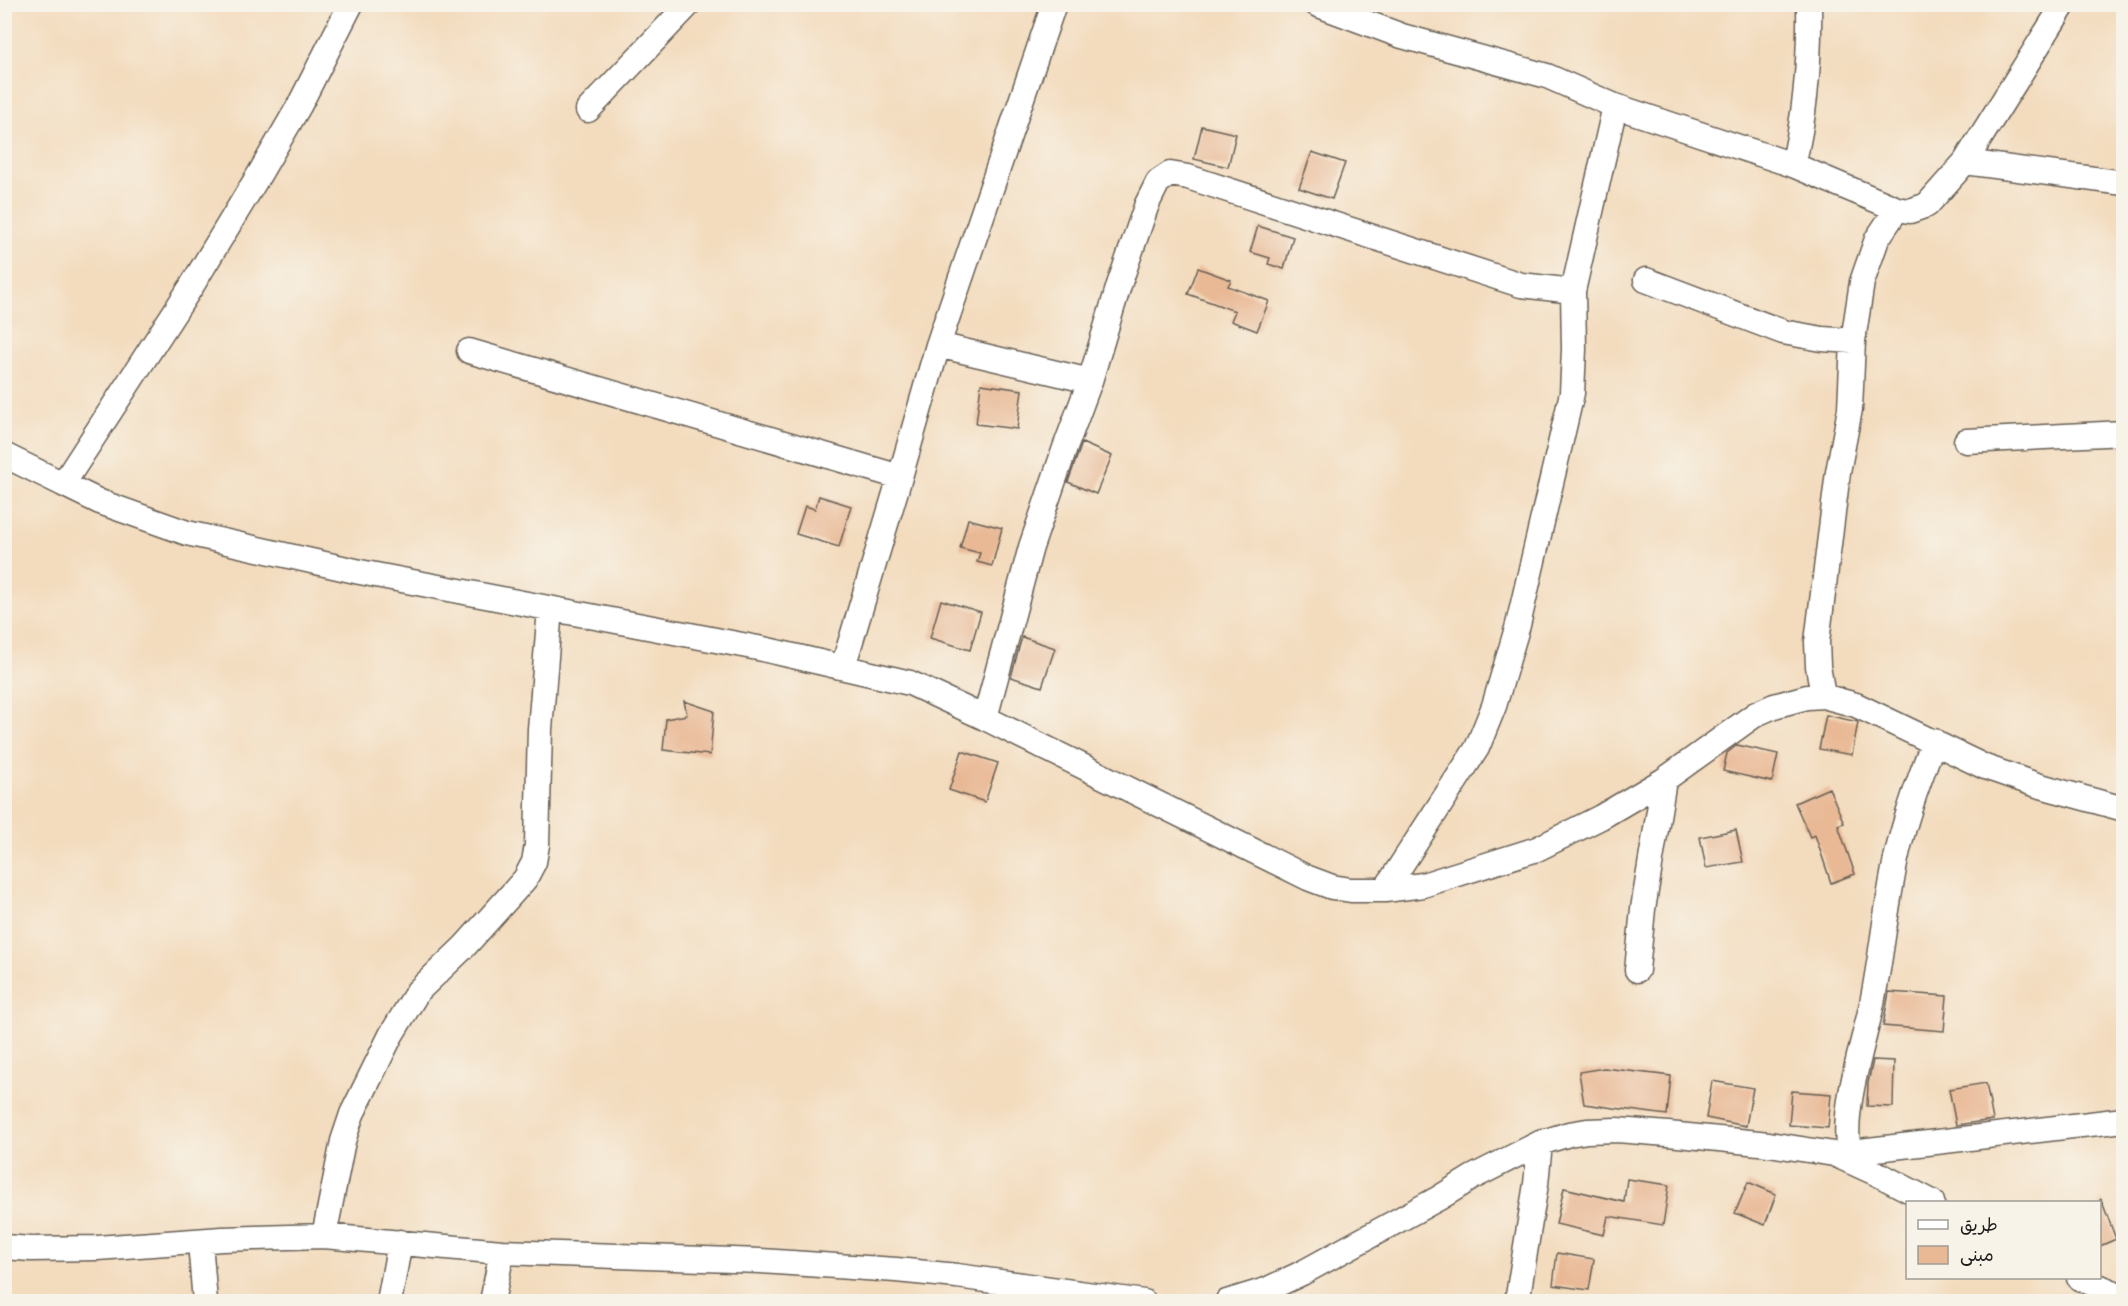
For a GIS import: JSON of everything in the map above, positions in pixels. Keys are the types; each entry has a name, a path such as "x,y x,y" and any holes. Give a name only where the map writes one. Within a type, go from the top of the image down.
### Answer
{"street":[{"path":"588,110 689,4"},
{"path":"843,667 938,345 1054,4"},
{"path":"1316,4 1412,39 1547,76 1615,106 1793,165 1897,209 1910,211 1927,205 1965,162 2064,4"},
{"path":"1793,165 1804,113 1808,66 1809,4"},
{"path":"63,484 191,287 260,173 299,106 349,5"},
{"path":"1385,890 1477,748 1510,652 1572,393 1573,291 1615,106"},
{"path":"1965,162 2124,183"},
{"path":"985,718 1031,547 1053,479 1090,381 1119,285 1147,204 1158,182 1170,174 1188,177 1521,285 1573,291"},
{"path":"1823,696 1817,642 1837,482 1851,403 1856,311 1866,265 1882,229 1897,209"},
{"path":"1646,280 1783,332 1822,339 1853,341"},
{"path":"938,345 1090,381"},
{"path":"469,351 900,477"},
{"path":"1966,441 2124,433"},
{"path":"4,456 100,502 187,533 360,572 763,649 909,683 985,718 1308,878 1351,890 1385,890 1423,885 1537,849 1601,817 1664,780 1755,714 1789,701 1823,696 1856,705 1985,767 2037,785 2124,809"},
{"path":"324,1236 343,1141 352,1114 391,1035 418,991 504,904 525,879 534,862 537,845 540,729 550,609"},
{"path":"1841,1153 1878,973 1898,851 1912,799 1934,741"},
{"path":"1637,970 1644,899 1664,780"},
{"path":"1227,1302 1266,1290 1302,1273 1473,1177 1540,1143 1569,1134 1617,1130 1841,1153 2124,1120"},
{"path":"1517,1302 1536,1184 1540,1143"},
{"path":"1841,1153 1928,1201"},
{"path":"4,1247 97,1248 222,1239 324,1236 502,1252 761,1261 896,1270 957,1276 1144,1302"},
{"path":"200,1242 205,1302"},
{"path":"389,1302 400,1242"},
{"path":"492,1302 502,1252"},
{"path":"2081,1279 2124,1297"}],"building":[{"path":"1202,126 1236,134 1228,167 1194,159"},
{"path":"1312,152 1345,163 1332,199 1299,188"},
{"path":"1258,226 1293,237 1284,269 1268,264 1270,258 1250,252"},
{"path":"1198,268 1231,280 1228,286 1269,301 1257,331 1231,321 1235,311 1188,294"},
{"path":"981,384 1022,390 1017,429 976,424"},
{"path":"1082,443 1112,456 1096,494 1068,482"},
{"path":"819,496 851,506 839,547 796,534 805,506 815,509"},
{"path":"968,519 1002,528 992,566 977,562 980,553 960,548"},
{"path":"941,600 981,612 970,650 930,638"},
{"path":"1022,637 1055,648 1042,687 1011,677"},
{"path":"684,701 714,711 710,755 663,750 666,719 687,715"},
{"path":"1826,715 1858,722 1852,755 1819,749"},
{"path":"1737,745 1778,754 1772,782 1723,771 1727,753"},
{"path":"962,751 998,763 985,802 949,790"},
{"path":"1829,788 1844,823 1838,825 1855,874 1831,883 1815,835 1810,837 1795,803"},
{"path":"1736,830 1743,862 1706,868 1700,837"},
{"path":"1889,992 1947,996 1944,1031 1883,1026"},
{"path":"1873,1060 1894,1061 1893,1107 1867,1106 1868,1083"},
{"path":"1604,1068 1671,1076 1667,1115 1584,1104 1579,1072"},
{"path":"1712,1081 1753,1088 1746,1126 1706,1118"},
{"path":"1986,1083 1993,1120 1956,1125 1949,1089"},
{"path":"1792,1091 1831,1094 1828,1128 1789,1125"},
{"path":"1627,1179 1669,1185 1663,1225 1608,1216 1604,1235 1556,1224 1564,1188 1624,1202"},
{"path":"1748,1182 1776,1194 1765,1225 1735,1213"},
{"path":"2101,1199 2116,1239 2101,1246 2101,1201"},
{"path":"1557,1253 1594,1259 1589,1290 1553,1285"}]}
